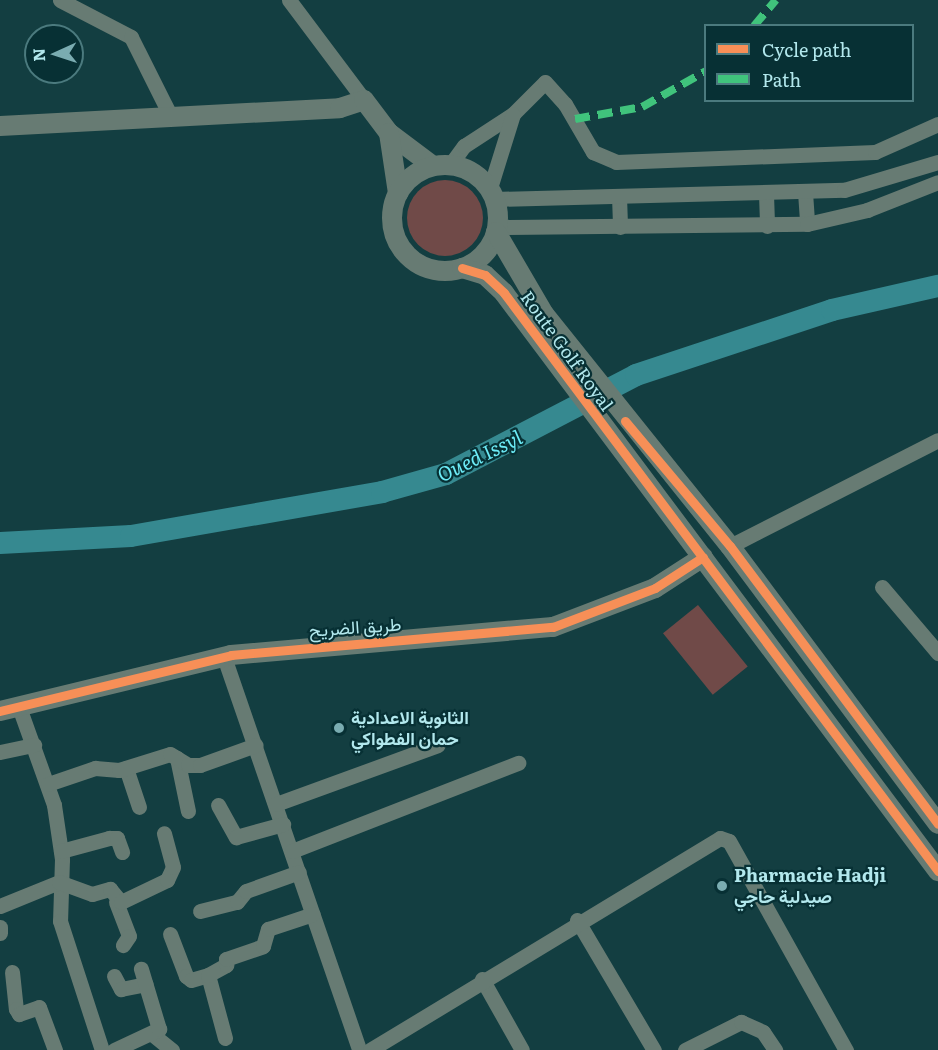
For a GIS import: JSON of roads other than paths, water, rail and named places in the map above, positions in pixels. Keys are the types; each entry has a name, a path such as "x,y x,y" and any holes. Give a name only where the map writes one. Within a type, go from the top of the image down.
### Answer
{"street":[{"path":"60,0 132,37 171,117"},
{"path":"290,0 389,133 441,165 472,172 492,194 619,196 805,192 860,188 938,162"},
{"path":"398,194 407,181 441,165 464,146 513,114 545,82 570,112 593,152 616,162 875,152 938,124"},
{"path":"0,126 340,108 364,100"},
{"path":"389,133 398,194 393,224 405,252 432,269 462,268 484,254 497,230 492,194 513,114"},
{"path":"497,230 807,224 867,210 938,182"},
{"path":"805,192 807,224"},
{"path":"766,194 767,226"},
{"path":"619,196 620,227"},
{"name":"Route Golf Royal","path":"497,230 532,296 574,353 625,421 730,546 938,824"},
{"name":"Route Golf Royal","path":"462,268 497,284 938,871"},
{"path":"730,546 938,440"},
{"name":"طريق الضريح","path":"9,709 224,657 553,627 655,588 704,557"},
{"path":"882,587 938,653"},
{"path":"224,657 359,1050"},
{"path":"9,709 34,745 48,784 61,851 60,921 102,1050"},
{"path":"0,752 34,745"},
{"path":"48,784 95,768 126,768 162,755 177,758 193,766 256,745"},
{"path":"276,804 438,745"},
{"path":"177,758 188,811"},
{"path":"292,851 518,763"},
{"path":"126,768 139,807"},
{"path":"218,805 236,837 282,824"},
{"path":"116,902 166,880 173,867 164,833"},
{"path":"61,851 117,838 122,852"},
{"path":"370,1050 712,838 729,841 846,1050"},
{"path":"200,911 237,902 246,891 299,872"},
{"path":"0,906 59,882 92,894 110,889 129,936 123,945"},
{"path":"170,934 186,976 191,980 208,975 226,965 226,959 263,946 268,929 313,914"},
{"path":"577,920 654,1050"},
{"path":"0,927 0,933"},
{"path":"114,1050 159,1029 141,969"},
{"path":"12,972 16,1009 19,1014 39,1007 55,1050"},
{"path":"208,975 225,1038"},
{"path":"114,976 121,989 146,984"},
{"path":"482,979 522,1050"},
{"path":"685,1050 741,1022 763,1032 775,1050"},
{"path":"152,1034 172,1050"}],"waterway":[{"name":"Oued Issyl","path":"0,543 131,536 382,492 446,474 636,375 832,310 938,286"}],"place":[{"name":"الثانوية الاعدادية حمان الفطواكي","path":"339,728"},
{"name":"Pharmacie Hadji صيدلية حاجي","path":"722,886"}]}
